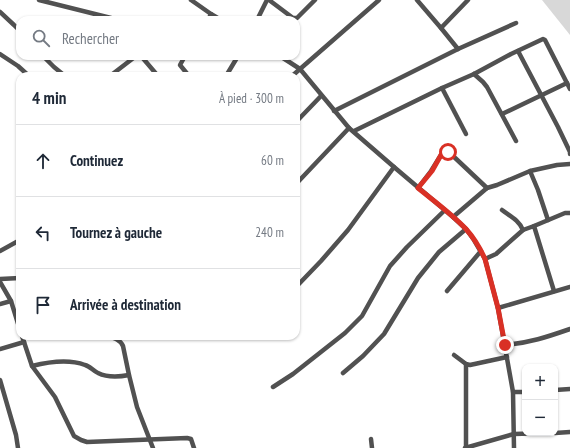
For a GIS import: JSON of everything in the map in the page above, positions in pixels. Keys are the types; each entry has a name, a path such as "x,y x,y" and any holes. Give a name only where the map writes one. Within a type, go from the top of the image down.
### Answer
{"street":[{"path":"40,0 101,16"},
{"path":"191,0 214,16"},
{"path":"259,16 268,0 289,16"},
{"path":"299,16 315,0"},
{"path":"297,72 379,0"},
{"path":"417,0 458,49"},
{"path":"441,28 468,0"},
{"path":"0,12 16,27"},
{"path":"334,111 458,49 516,23"},
{"path":"354,132 543,39 545,40 570,89"},
{"path":"518,51 570,154"},
{"path":"0,54 25,72"},
{"path":"47,60 60,72"},
{"path":"115,72 131,60"},
{"path":"144,60 155,72"},
{"path":"183,60 180,65 185,72"},
{"path":"228,72 236,60"},
{"path":"286,60 300,69 349,128 454,217 466,229 481,251 485,259 498,308 513,392 514,448"},
{"path":"474,74 484,82 516,141"},
{"path":"502,114 567,83"},
{"path":"442,88 466,134"},
{"path":"300,118 321,96"},
{"path":"300,180 349,128"},
{"path":"418,188 432,171 444,152 448,152 452,155 487,188"},
{"path":"454,217 487,188 530,171 557,165 570,164"},
{"path":"300,283 348,230 394,167"},
{"path":"530,171 548,220"},
{"path":"274,387 345,333 362,316 390,266 445,210"},
{"path":"502,210 516,220 521,225 523,230"},
{"path":"485,259 496,254 523,230 565,213 568,212 570,214"},
{"path":"534,226 554,292"},
{"path":"343,373 363,356 384,334 418,278 439,252 466,229"},
{"path":"0,251 16,242"},
{"path":"446,291 481,251"},
{"path":"0,279 16,278"},
{"path":"0,282 11,301 16,317"},
{"path":"498,308 570,287"},
{"path":"0,304 11,301"},
{"path":"505,345 540,339 570,329"},
{"path":"118,340 123,346 138,407 153,448"},
{"path":"0,350 24,342 32,366 55,398 74,436 81,440 87,442 187,438 192,439 194,448"},
{"path":"454,355 466,364 474,365 507,357"},
{"path":"32,366 46,363 69,362 85,365 108,377 121,377 129,375"},
{"path":"466,364 466,448 514,434 522,434"},
{"path":"0,380 18,448"},
{"path":"558,390 570,389"},
{"path":"513,392 522,392"},
{"path":"558,433 570,432"},
{"path":"370,439 372,448"},
{"path":"84,448 87,442"}],"shaded area":[{"path":"542,0 570,0 570,35"}],"route":[{"path":"448,152 444,152 441,155 432,171 418,188 454,217 466,229 481,251 485,259 498,308 505,345"}]}
